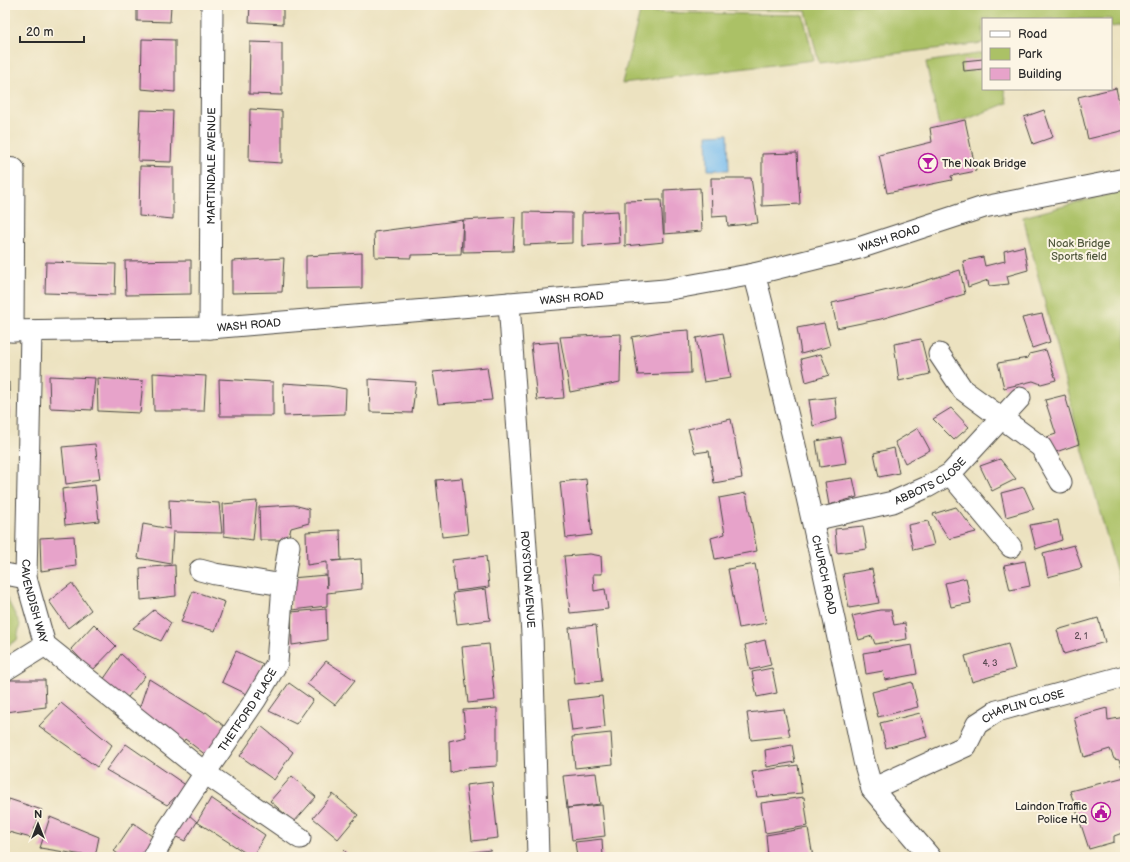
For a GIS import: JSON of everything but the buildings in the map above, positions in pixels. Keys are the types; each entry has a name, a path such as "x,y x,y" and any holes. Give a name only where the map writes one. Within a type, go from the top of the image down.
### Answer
{"street":[{"name":"MARTINDALE AVENUE","path":"210,328 212,5"},
{"name":"CAVENDISH WAY","path":"5,168 14,169 16,331 26,578 45,645 205,773 300,838"},
{"name":"WASH ROAD","path":"16,331 210,328 666,290 754,274 859,248 984,207 1125,179"},
{"name":"CHURCH ROAD","path":"754,274 765,310 773,357 813,520 864,761 872,789 930,857"},
{"name":"ROYSTON AVENUE","path":"508,303 532,634 538,857"},
{"path":"939,354 962,390 1041,447 1061,482"},
{"name":"ABBOTS CLOSE","path":"813,520 893,502 927,487 950,474 1020,398"},
{"path":"950,474 1011,547"},
{"name":"THETFORD PLACE","path":"152,857 168,829 256,699 277,663 283,585 289,546"},
{"path":"200,570 215,574 283,585"},
{"path":"5,574 26,578"},
{"path":"5,670 45,645"},
{"name":"CHAPLIN CLOSE","path":"872,789 966,746 977,724 997,711 1125,676"}],"green space":[{"path":"637,5 1125,5 1125,25 1112,27 1112,18 982,18 982,43 819,63 806,11 636,8"},
{"path":"640,12 803,15 814,60 622,83"},
{"path":"982,53 982,90 1004,90 1007,103 965,120 939,126 926,62"},
{"name":"Noak Bridge Sports field","path":"1125,190 1125,602 1077,429 1023,217"},
{"path":"5,595 20,624 17,640 5,647"}],"water":[{"path":"728,134 729,170 708,170 707,135"}],"place":[{"name":"The Noak Bridge","path":"928,163"},
{"name":"Laindon Traffic Police HQ","path":"1101,812"}]}
